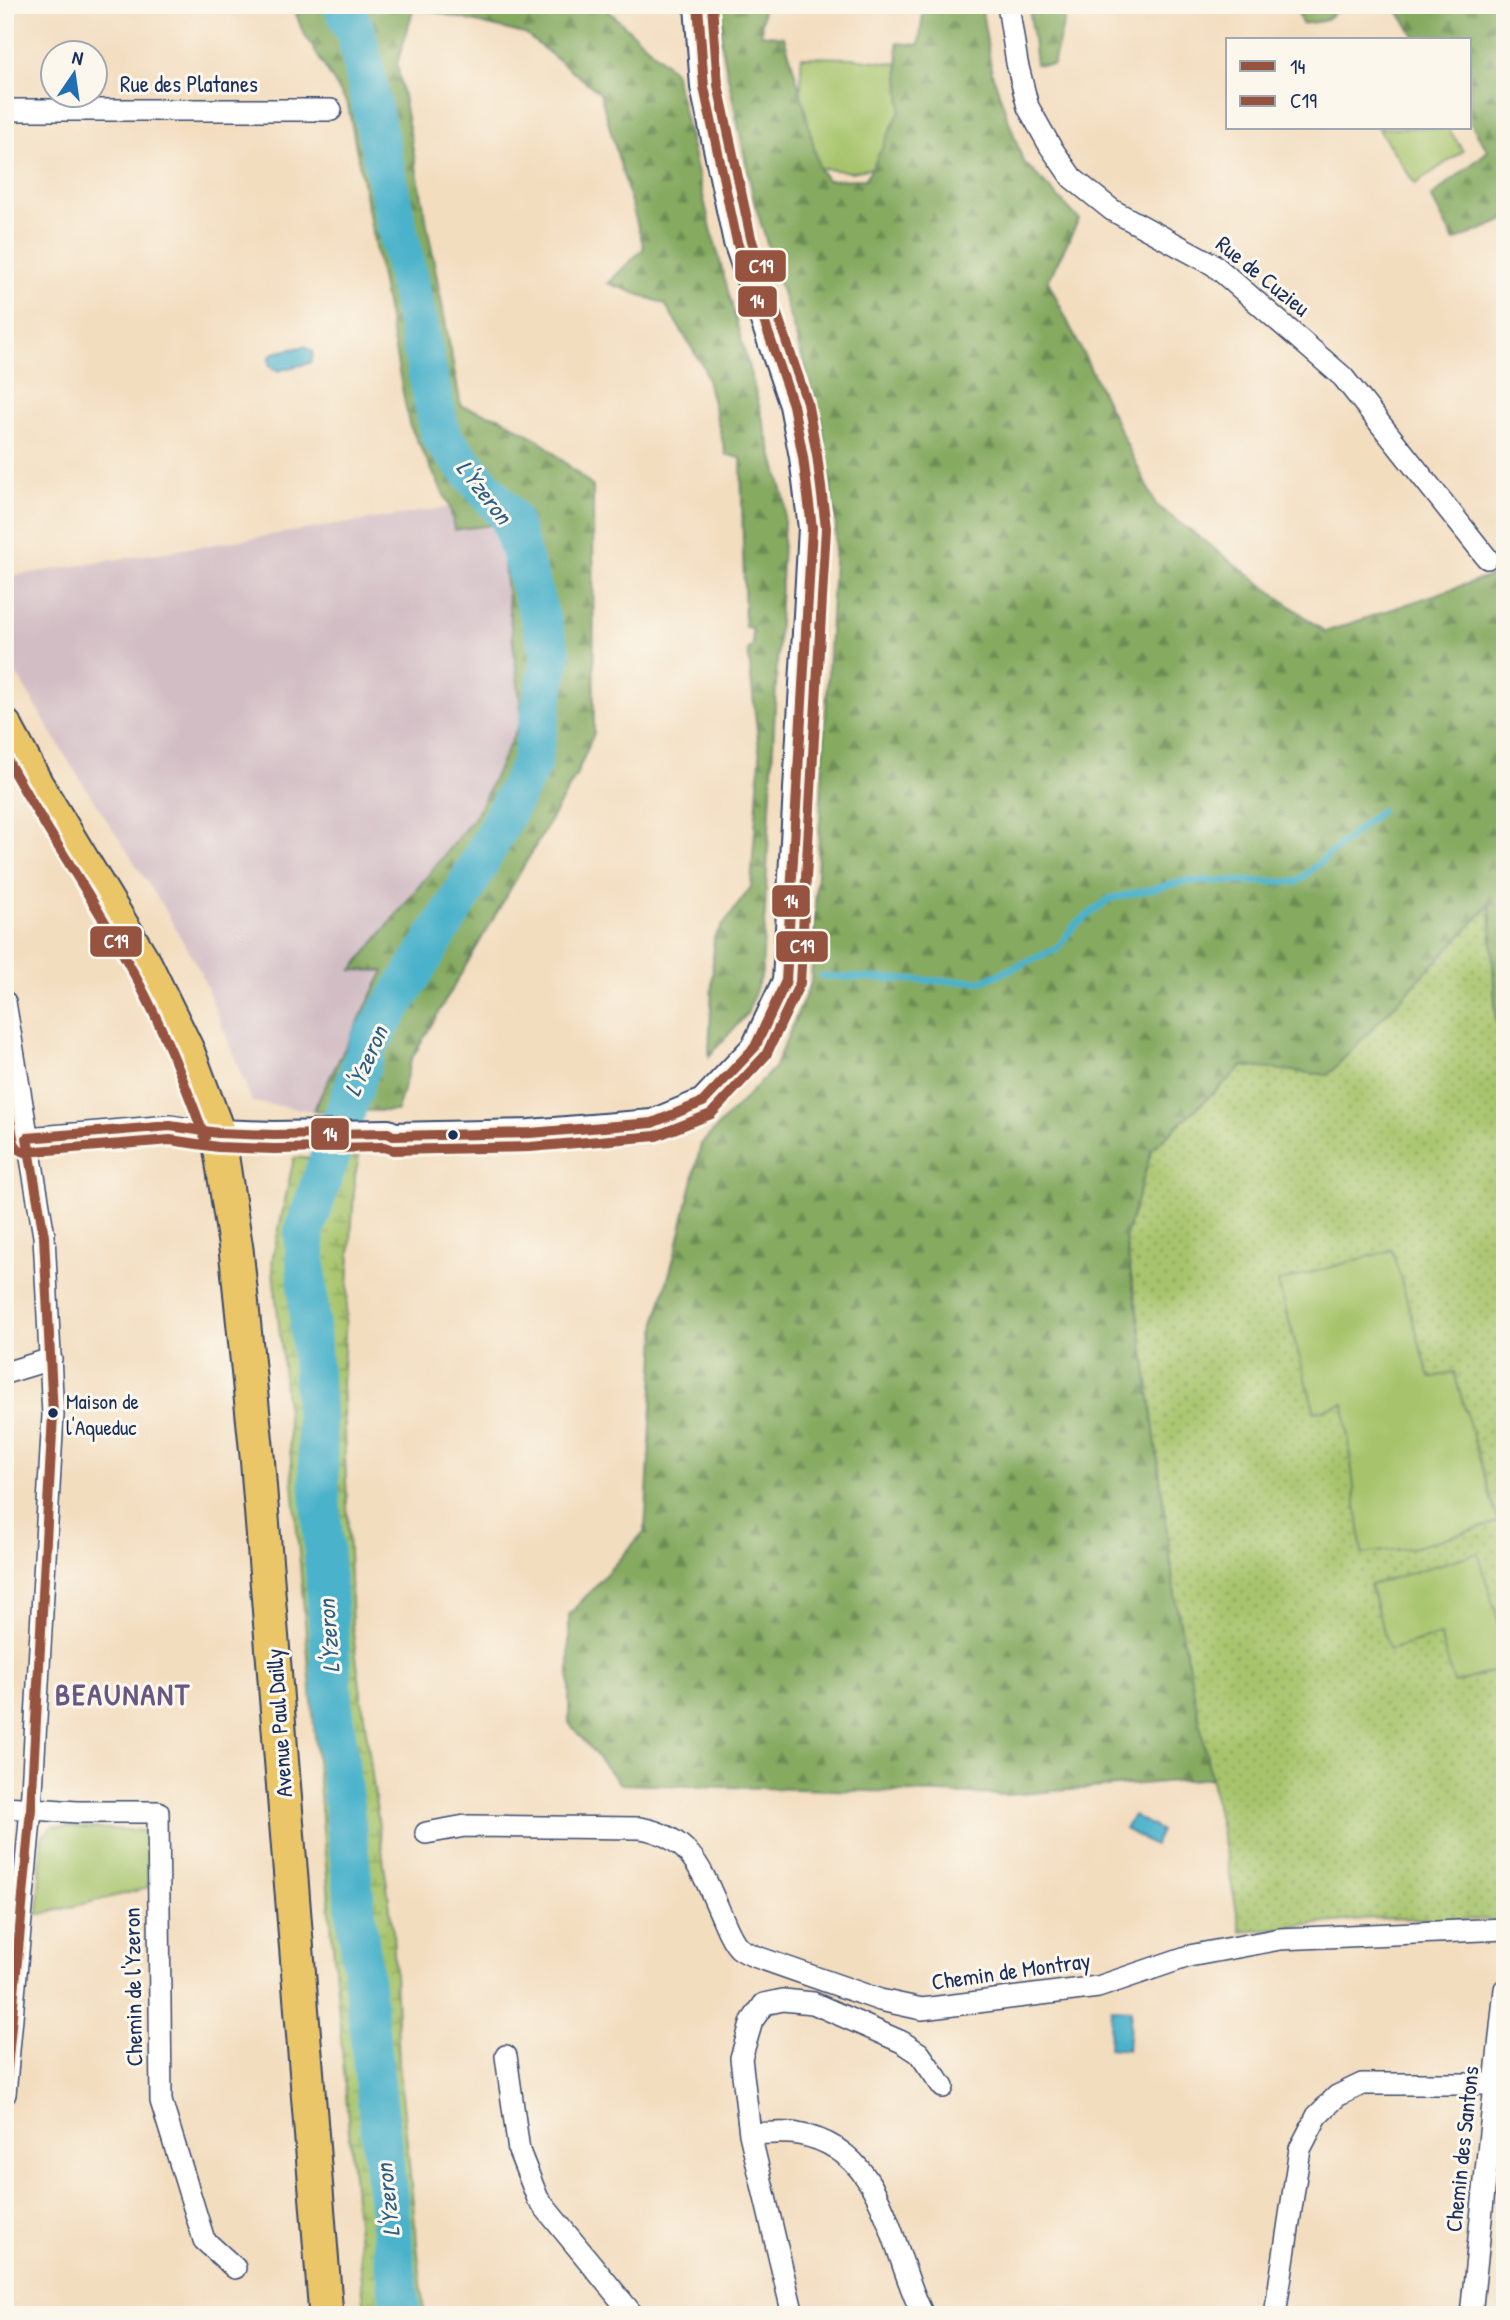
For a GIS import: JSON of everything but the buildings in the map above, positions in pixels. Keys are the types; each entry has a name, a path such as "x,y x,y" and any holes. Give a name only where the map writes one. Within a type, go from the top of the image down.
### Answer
{"main road":[{"name":"Avenue Paul Dailly","path":"5,726 36,784 145,964 187,1049 218,1133 236,1249 260,1480 327,2315"}],"street":[{"path":"27,1138 170,1126 218,1133 388,1133 393,1136 530,1133 652,1123 703,1101 755,1047 786,981 812,528 793,405 734,229 704,87 698,5"},
{"name":"Rue de Cuzieu","path":"1008,5 1017,63 1028,107 1049,146 1072,178 1112,210 1214,265 1343,377 1487,558"},
{"name":"Rue des Platanes","path":"5,110 331,110"},
{"path":"5,1002 44,1236 51,1359 52,1442 31,1809 5,2094"},
{"path":"5,1373 51,1359"},
{"path":"5,1807 31,1809"},
{"name":"Chemin de l'Yzeron","path":"31,1809 158,1812 161,2101 204,2240 235,2268"},
{"name":"Chemin de Montray","path":"426,1833 465,1826 640,1828 655,1831 671,1837 684,1847 704,1876 730,1934 740,1948 754,1956 880,2000 922,2009 1098,1987 1189,1956 1280,1939 1505,1929"},
{"name":"Chemin des Santons","path":"1471,2315 1505,1989"},
{"path":"793,2315 750,2134 741,2058 752,2021 764,2004 783,2000 813,2003 902,2042 919,2053 943,2087"},
{"path":"506,2056 519,2151 538,2199 633,2315"},
{"path":"1275,2315 1300,2149 1317,2116 1337,2096 1362,2084 1495,2084"},
{"path":"750,2134 797,2134 809,2137 832,2144 858,2165 874,2189 923,2315"}],"shaded area":[{"path":"450,507 454,530 499,523 522,718 477,814 352,969 384,970 313,1111 252,1102 201,973 164,908 71,765 16,673 5,638 5,577"}],"green space":[{"path":"293,5 602,5 674,71 709,221 785,501 762,973 747,1014 709,1056 714,937 751,887 760,758 748,650 753,646 752,628 745,627 741,458 726,455 704,368 665,304 608,283 644,248 600,93 525,34 414,7 397,64 461,406 501,418 539,440 593,487 594,733 576,776 411,1060 397,1111 313,1111 384,971 352,970 477,814 522,718 499,524 454,530 450,507 409,424 348,105 302,30"},
{"path":"723,5 763,5 761,34 784,37 819,168 827,180 866,179 901,109 897,43 919,45 924,5 981,5 992,73 1023,161 1079,219 1048,281 1156,505 1325,632 1505,571 1505,1032 1496,1023 1490,905 1328,1075 1243,1066 1152,1149 1125,1239 1145,1359 1176,1603 1211,1778 1008,1795 620,1784 569,1723 569,1615 645,1531 657,1317 677,1247 701,1144 774,1068 811,983 836,525 822,422 754,201 721,43"},
{"path":"1029,5 1068,5 1053,65 1036,64"},
{"path":"1296,5 1346,5 1323,21 1302,24"},
{"path":"1394,5 1505,5 1505,220 1454,241 1431,197 1488,151 1472,125 1472,38 1416,38"},
{"path":"801,57 853,58 898,64 901,109 872,168 852,172 819,168 801,93"},
{"path":"1379,130 1449,130 1463,151 1415,184"},
{"path":"1491,904 1496,1023 1505,1032 1505,1920 1373,1918 1241,1932 1176,1603 1125,1239 1152,1148 1243,1066 1328,1074"},
{"path":"359,1157 355,1175 342,1383 352,1626 393,1931 399,2063 424,2315 365,2315 272,1261 294,1158"},
{"path":"1392,1250 1430,1378 1454,1372 1498,1522 1416,1547 1362,1554 1344,1404 1315,1412 1278,1282"},
{"path":"1478,1553 1505,1644 1505,1668 1454,1683 1440,1635 1389,1650 1370,1585"},
{"path":"53,1826 147,1831 148,1888 38,1915 42,1837"}],"water":[{"path":"305,346 313,352 309,363 277,371 270,367 269,358 274,353"},
{"path":"1133,1815 1161,1831 1154,1845 1125,1829"},
{"path":"1111,2009 1131,2010 1128,2050 1109,2048"}],"waterway":[{"name":"L'Yzeron","path":"343,5 357,36 441,437 510,518 551,654 531,765 461,897 368,1045 304,1232 334,1717 401,2315"},
{"path":"821,976 983,981 1057,949 1073,927 1109,899 1187,881 1297,882 1380,811"}],"transit line":[{"name":"14","path":"27,1138 170,1126 218,1133 388,1133 393,1136 530,1133 652,1123 703,1102 755,1047 786,981 812,528 793,405 737,242 704,87 698,5"},
{"name":"C19","path":"5,1091 14,1143 18,1149 25,1152 170,1140 218,1147 274,1149 530,1147 656,1136 711,1114 766,1055 800,983 826,528 807,402 751,238 718,85 712,5"},
{"name":"C19","path":"5,756 144,992 205,1138"},
{"name":"14","path":"5,2091 31,1809 53,1415 44,1236 27,1138"}],"place":[{"name":"Maison de l'Aqueduc","path":"53,1413"}],"district":[{"name":"BEAUNANT","path":"123,1695"}]}
